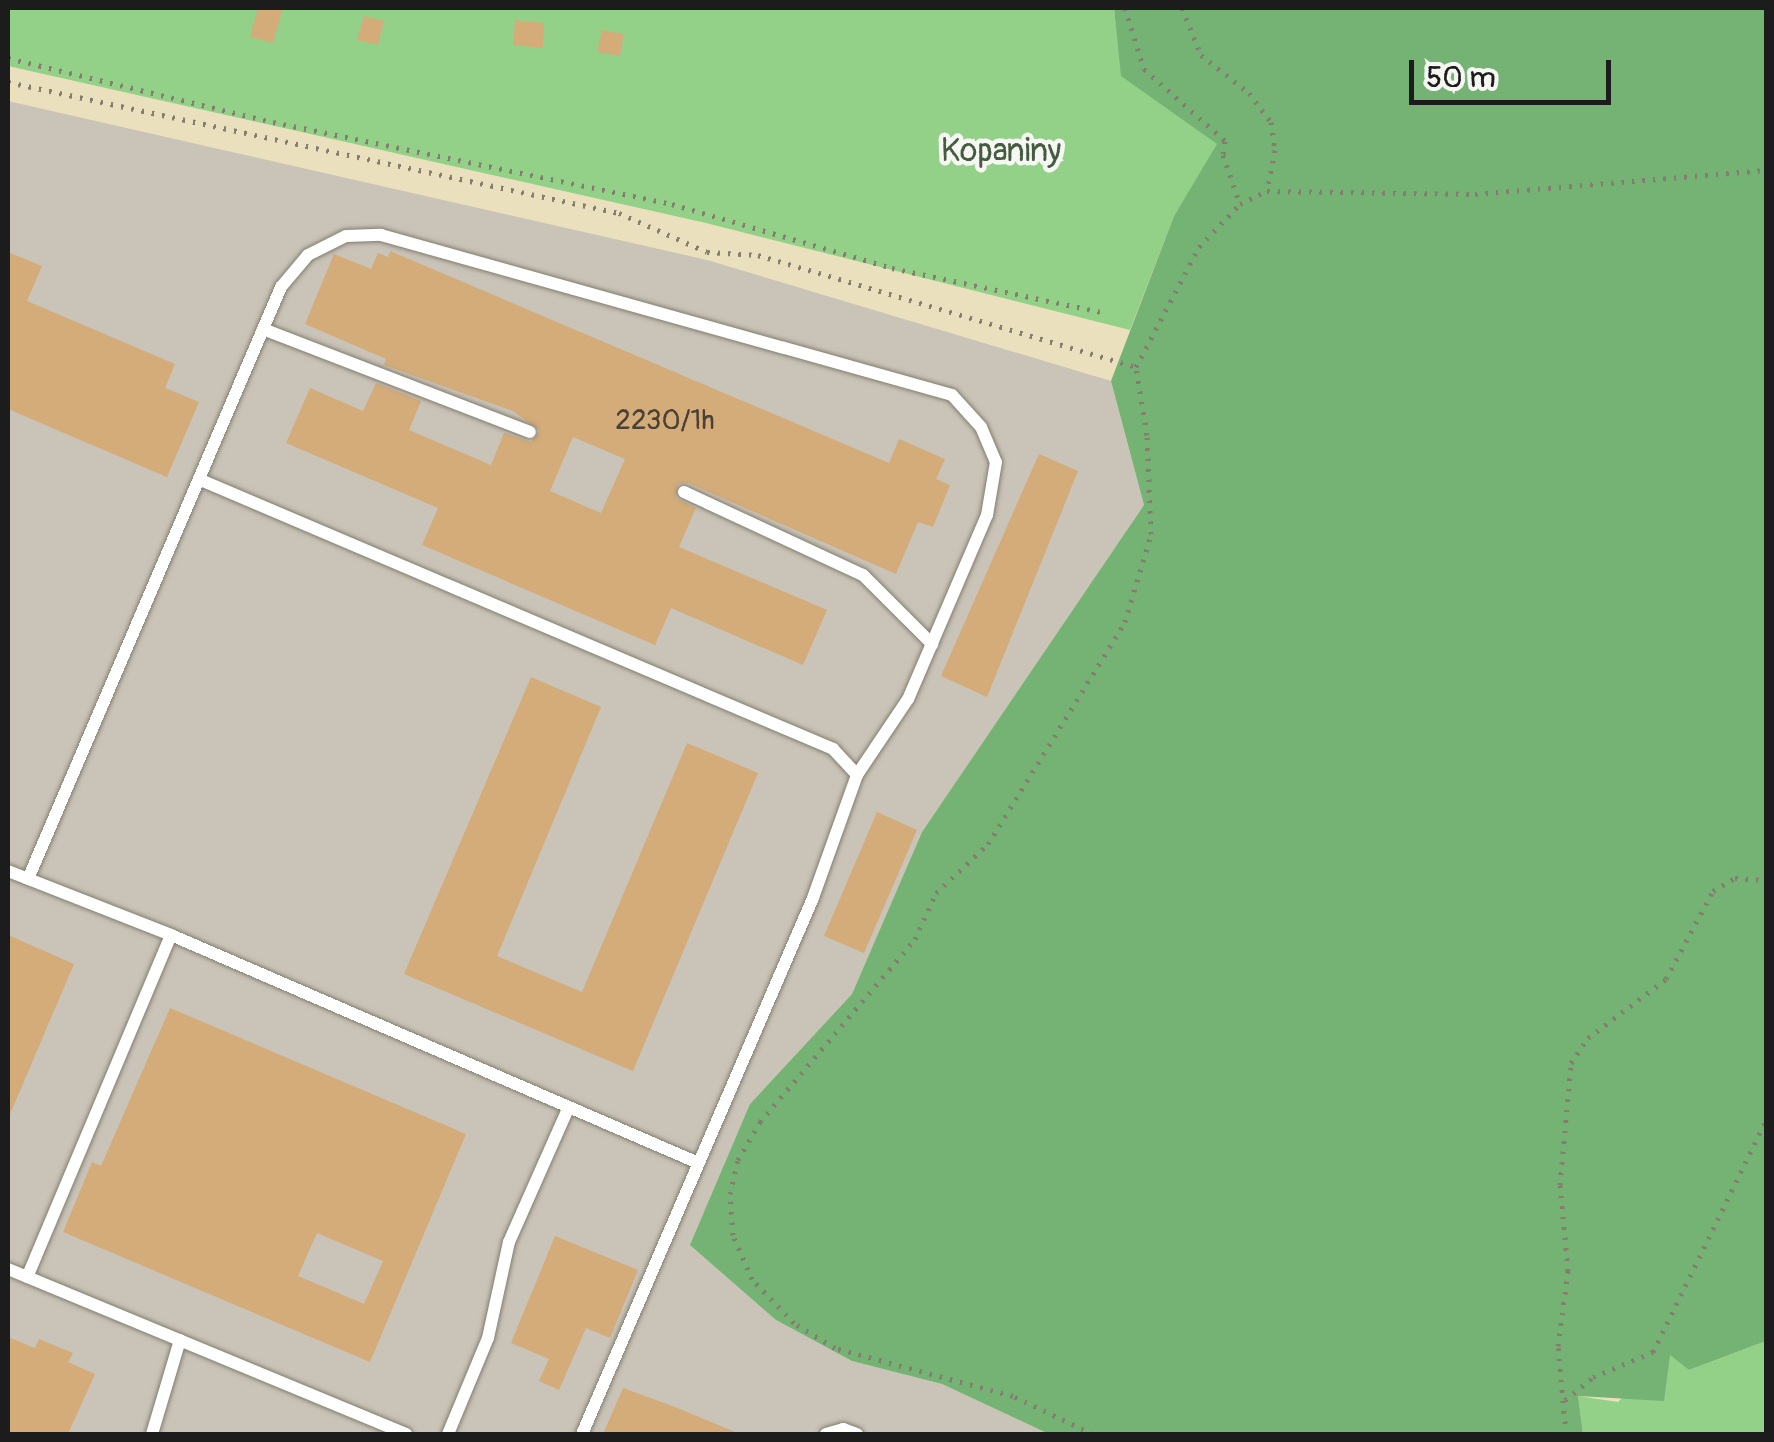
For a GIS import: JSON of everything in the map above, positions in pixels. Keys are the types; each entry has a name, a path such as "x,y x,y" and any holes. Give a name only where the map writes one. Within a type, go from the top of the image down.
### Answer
{"lane":[{"path":"28,878 204,481 281,287 308,256 346,236 381,235 952,395 982,427 996,462 987,515 908,699 857,776 813,898 582,1434"},
{"path":"263,330 530,432"},
{"path":"204,481 833,749 857,776"},
{"path":"684,492 863,575 932,644"},
{"path":"8,871 171,935 568,1110 696,1162"},
{"path":"27,1276 171,935"},
{"path":"448,1434 488,1338 508,1242 568,1110"},
{"path":"8,1269 180,1340 380,1430 406,1434"},
{"path":"152,1434 180,1340"},
{"path":"826,1434 844,1429 857,1434"}],"path":[{"path":"1125,8 1144,69 1226,140 1223,155 1240,204"},
{"path":"1182,8 1201,55 1248,92 1271,122 1276,150 1267,191"},
{"path":"8,58 273,122 672,204 892,268 1100,312"},
{"path":"8,82 619,213 708,252 758,255 1136,368"},
{"path":"1093,1434 1013,1396 835,1348 772,1306 734,1236 730,1194 738,1160 760,1122 915,939 936,893 988,844 1125,622 1151,534 1147,434 1136,368 1199,247 1240,204 1267,191 1475,194 1766,170"},
{"path":"1566,1434 1558,1346 1568,1271 1560,1185 1571,1063 1588,1038 1666,980 1713,891 1735,878 1766,880"},
{"path":"1565,1400 1592,1376 1652,1352 1766,1120"}],"shaded area":[{"path":"8,101 707,260 1111,381 1144,505 922,832 852,994 750,1104 776,1320 852,1361 942,1384 1049,1434 8,1434"}],"green space":[{"name":"Kopaniny","path":"8,8 1114,8 1122,76 1218,144 1174,216 1130,330 706,223 8,66"},
{"path":"1114,8 1766,8 1766,1341 1689,1370 1670,1355 1664,1401 1578,1396 1583,1434 1049,1434 942,1384 852,1361 776,1320 690,1245 750,1104 852,994 922,832 1144,505 1111,381 1174,216 1217,144 1121,76"},
{"path":"1766,1341 1766,1434 1583,1434 1578,1396 1618,1402 1670,1354 1689,1370"}],"building":[{"path":"258,8 283,8 273,43 250,37"},
{"path":"364,16 384,21 378,45 357,40"},
{"path":"515,20 544,23 543,48 513,45"},
{"path":"602,30 624,34 620,56 597,52"},
{"path":"390,251 889,463 899,439 945,459 936,479 950,485 933,527 918,522 896,574 688,483 678,484 676,498 696,508 679,547 827,610 803,665 671,608 655,645 422,545 438,508 286,443 310,388 363,411 376,383 421,401 409,430 491,465 504,433 531,442 540,431 513,411 384,365 386,359 305,324 334,254 371,269 378,253 388,257","holes":["573,437 625,459 601,513 550,491"]},
{"path":"8,252 42,266 27,301 175,364 165,388 199,402 167,477 8,409"},
{"path":"1039,454 1078,471 987,697 941,676"},
{"path":"531,677 601,707 497,956 582,992 687,743 758,773 633,1071 404,974"},
{"path":"877,812 917,830 864,953 824,936"},
{"path":"8,935 74,964 8,1119"},
{"path":"170,1008 466,1134 370,1362 63,1232 92,1162 101,1166","holes":["317,1233 383,1261 364,1304 298,1276"]},
{"path":"555,1236 638,1270 610,1338 586,1328 559,1390 539,1381 549,1359 511,1343"},
{"path":"8,1337 35,1348 39,1339 73,1353 68,1362 95,1374 68,1434 8,1434"},
{"path":"623,1388 675,1407 740,1434 603,1434"}]}
